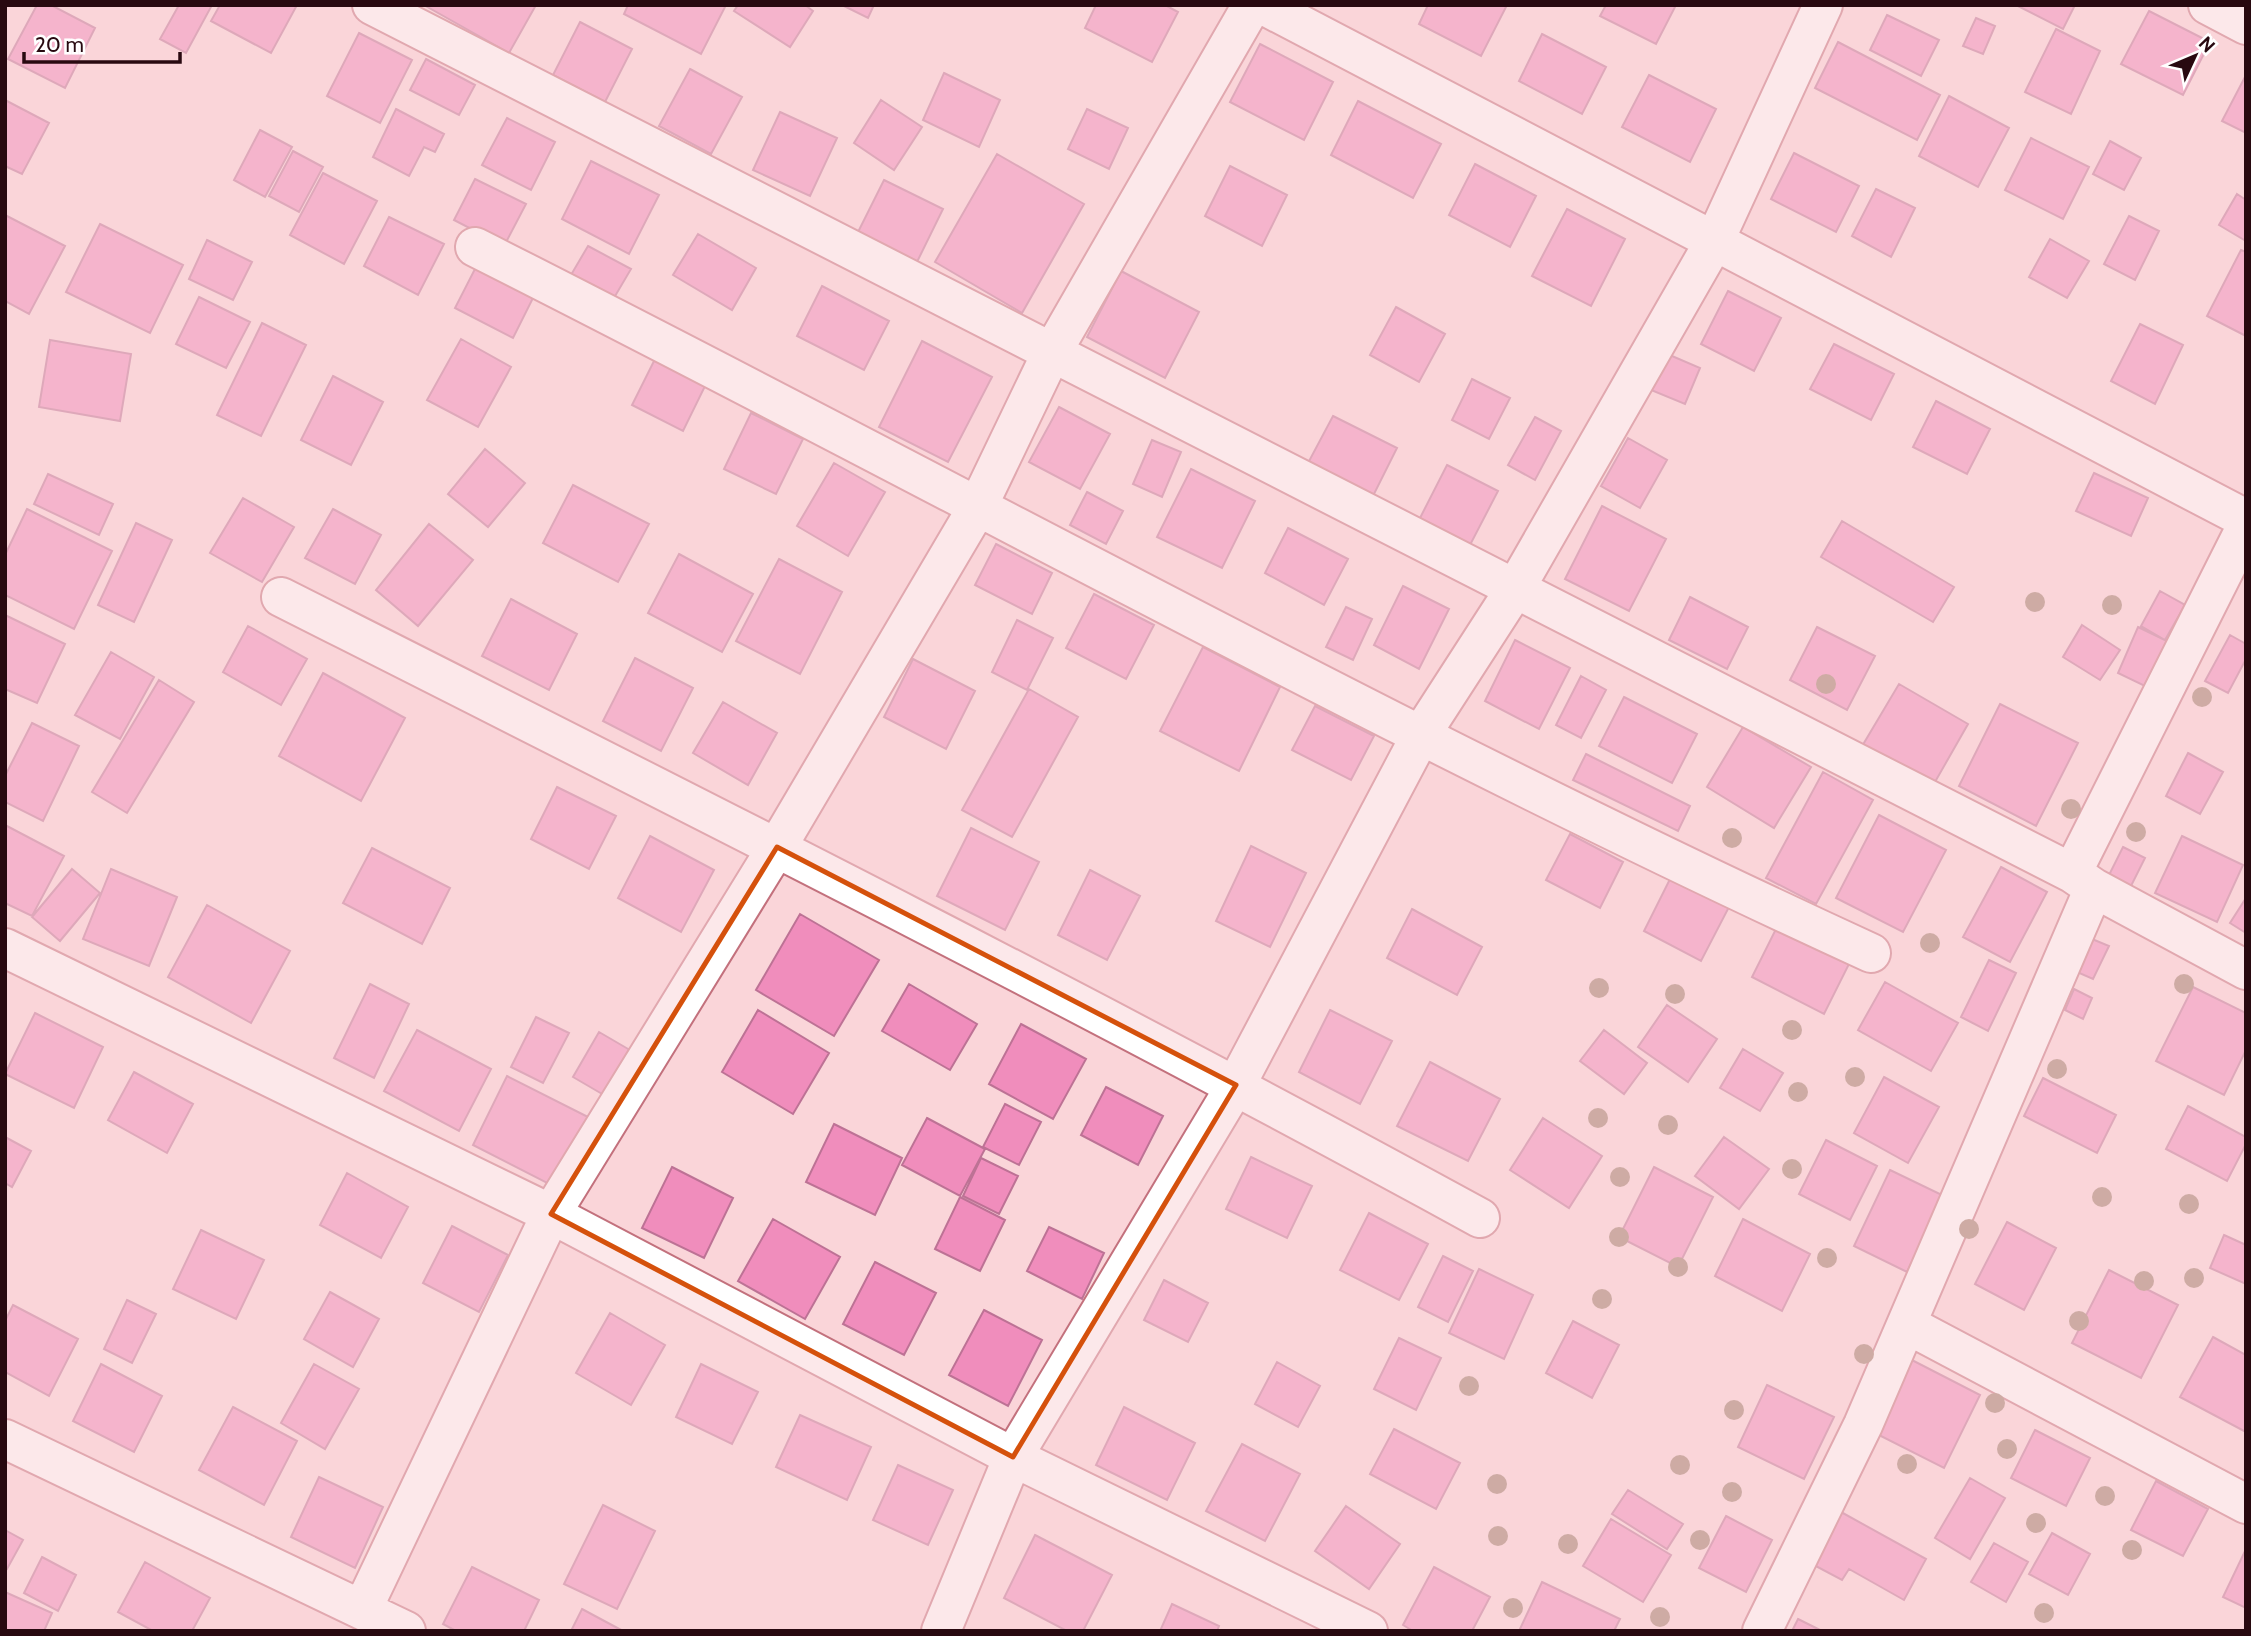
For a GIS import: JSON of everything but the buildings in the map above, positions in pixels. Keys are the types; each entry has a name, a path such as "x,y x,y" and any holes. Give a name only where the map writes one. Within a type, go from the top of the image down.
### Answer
{"street":[{"path":"372,5 2083,881 2246,970"},
{"path":"362,1610 551,1214 777,847 976,508 1051,354 1252,5"},
{"path":"1264,5 2246,519"},
{"path":"941,1631 1013,1457 1236,1085 1422,733 1515,589 1714,242 1823,5"},
{"path":"2208,5 2246,25"},
{"path":"475,247 976,508 1712,880 1871,953"},
{"path":"1762,1631 1857,1438 1908,1325 2083,881 2246,527"},
{"path":"281,597 777,847 1236,1085 1480,1218"},
{"path":"5,948 551,1214 1013,1457 1368,1631"},
{"path":"1908,1325 2246,1504"},
{"path":"5,1439 406,1631"}],"highlighted area":[{"path":"777,847 1236,1085 1013,1457 551,1214"}]}
